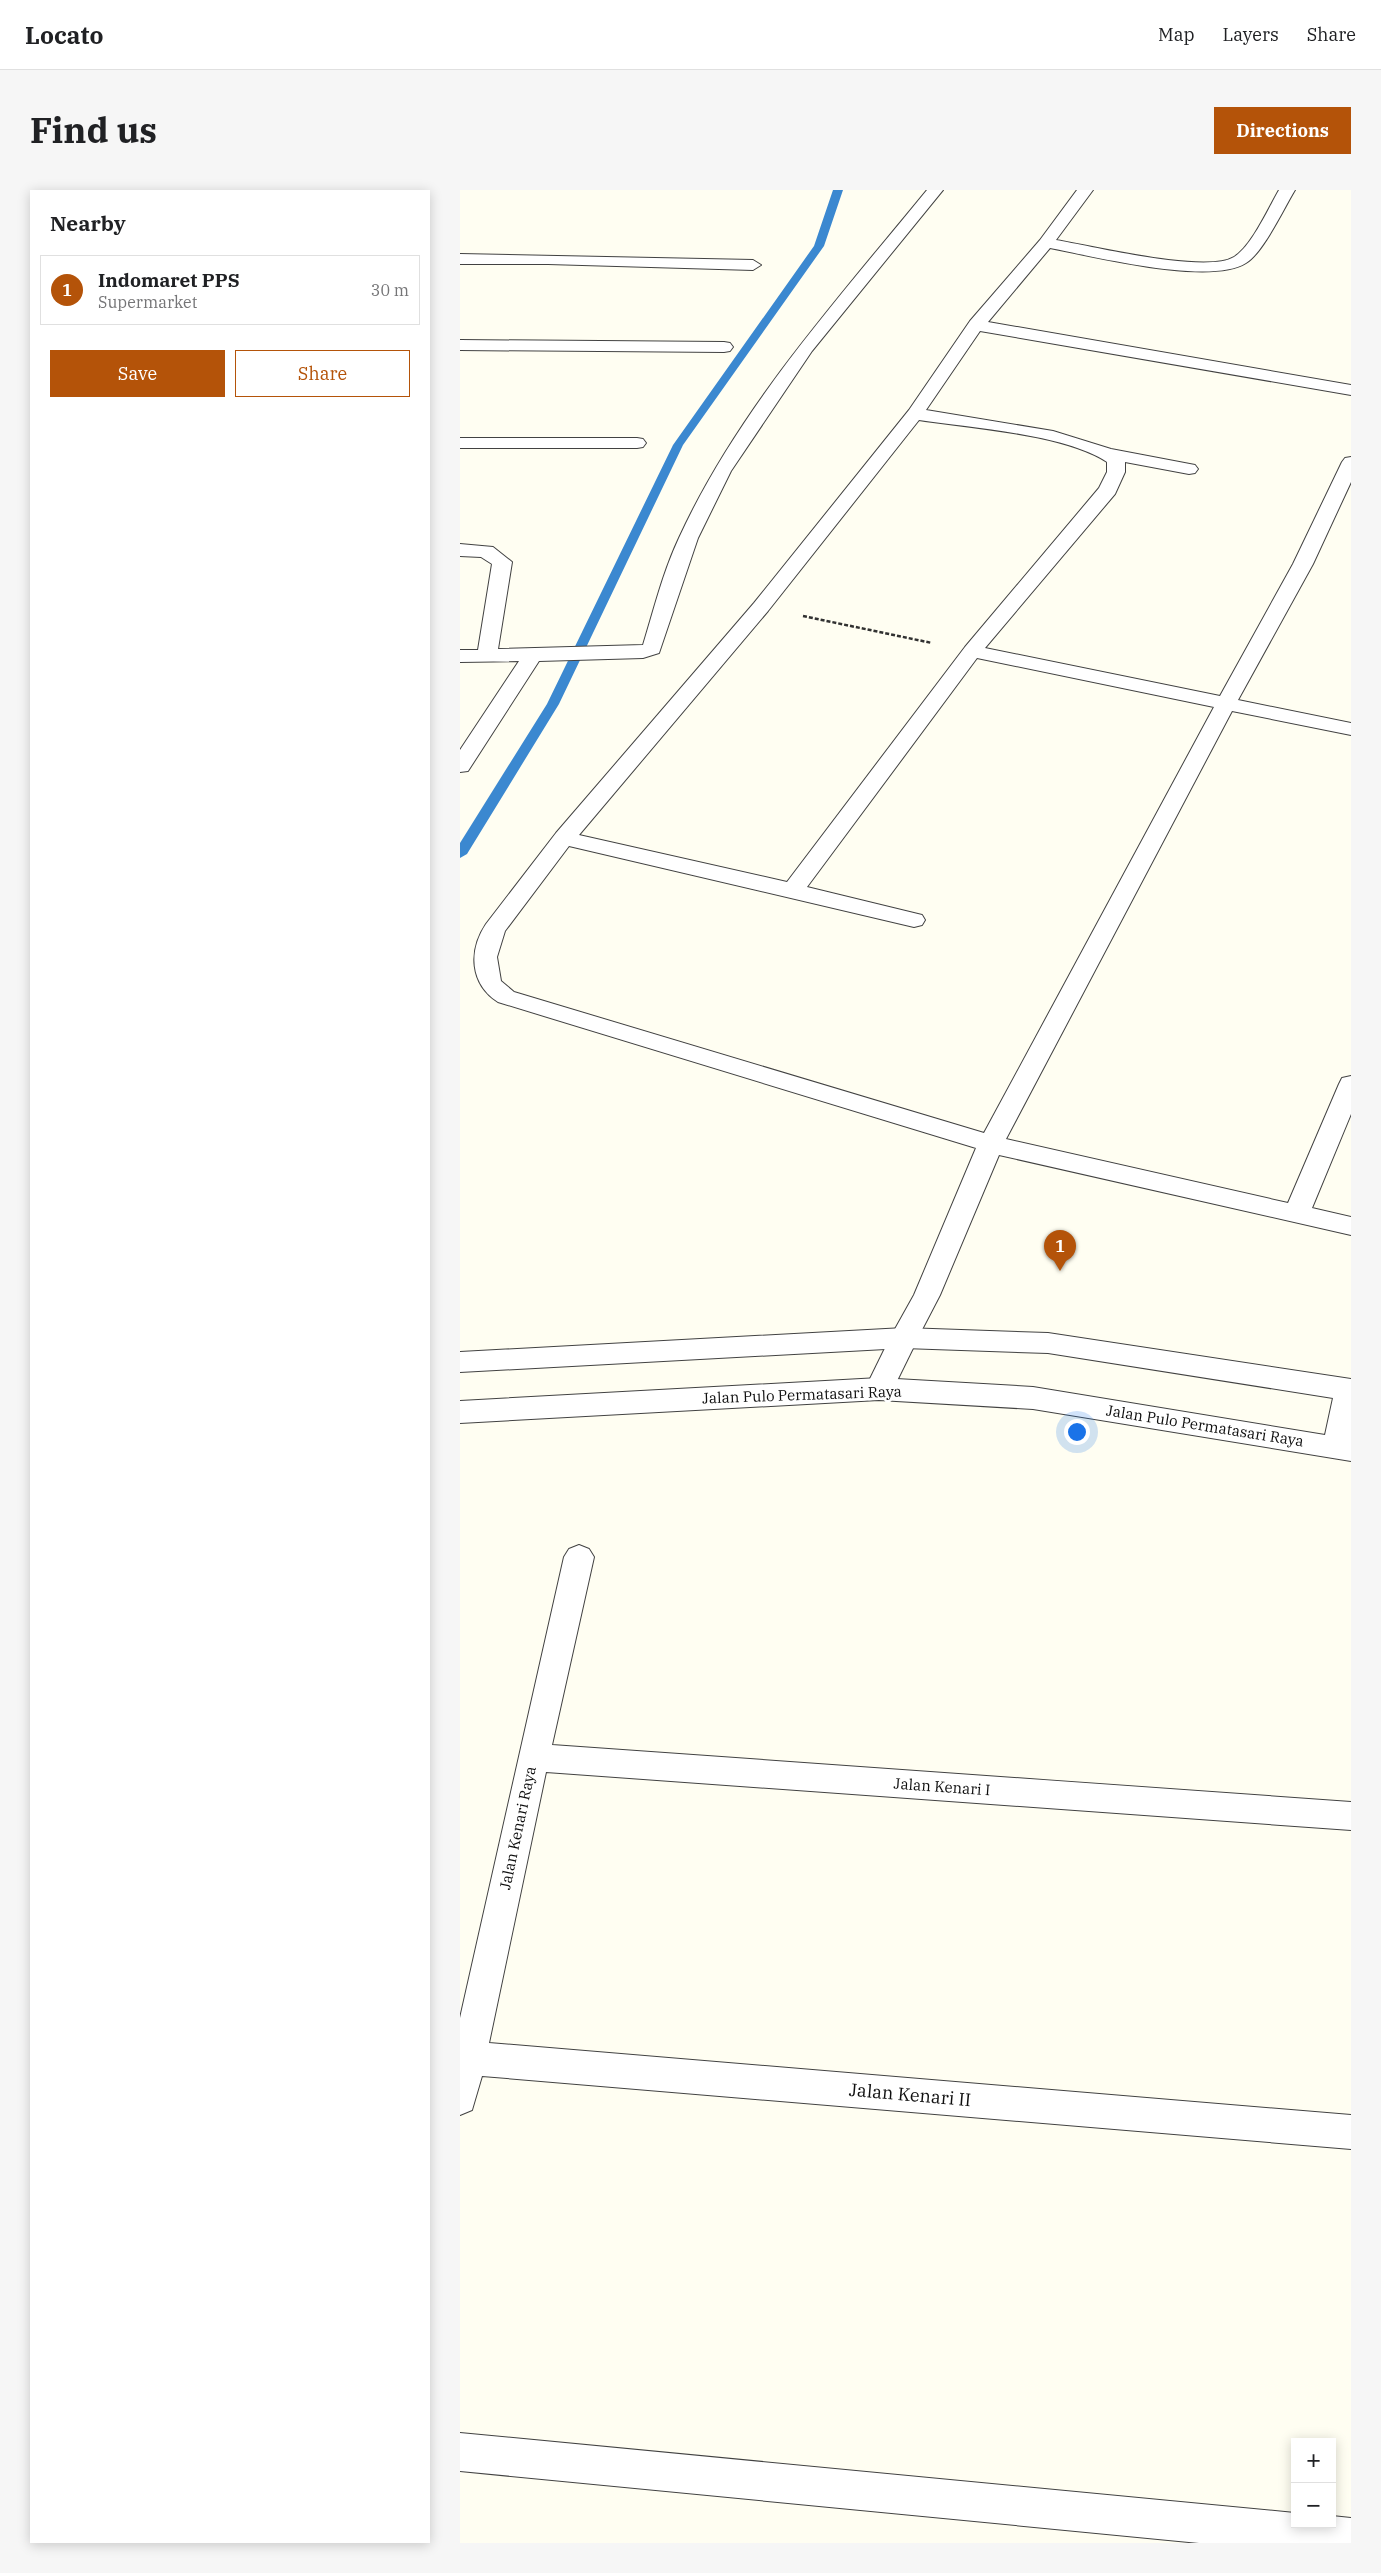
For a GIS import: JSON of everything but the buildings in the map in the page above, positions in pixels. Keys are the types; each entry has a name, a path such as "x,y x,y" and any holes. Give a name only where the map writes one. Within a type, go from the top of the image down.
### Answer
{"street":[{"path":"460,656 621,653 643,652 652,649 675,571 688,538 722,471 806,348 935,190"},
{"path":"1086,190 1046,243 976,325 915,414 761,607 564,838 494,929 486,946 486,974 491,988 498,993 991,1144 1351,1226"},
{"path":"1046,243 1185,266 1228,265 1244,257 1287,190"},
{"path":"460,259 548,259 753,265"},
{"path":"976,325 1351,390"},
{"path":"460,345 724,347"},
{"path":"915,414 1067,439 1084,443 1111,454 1189,469"},
{"path":"460,443 637,443"},
{"path":"793,890 972,651 1108,490 1114,478 1117,465 1111,454"},
{"path":"879,1389 927,1294 991,1144 1226,703 1303,564 1351,462"},
{"path":"460,550 486,551 502,562 487,656"},
{"path":"972,651 1351,729"},
{"path":"460,766 532,656"},
{"path":"564,838 793,890 914,920"},
{"path":"1297,1213 1351,1084"},
{"path":"460,1362 904,1338 1048,1343 1350,1390 1344,1448"},
{"name":"Jalan Pulo Permatasari Raya","path":"460,1412 879,1389 1033,1398 1344,1448"},
{"name":"Jalan Kenari Raya","path":"460,2098 533,1757 579,1558"},
{"name":"Jalan Kenari I","path":"533,1757 1351,1816"},
{"name":"Jalan Kenari II","path":"469,2058 1351,2132"},
{"path":"460,2452 1351,2538"}],"path":[{"path":"761,607 972,651"}],"waterway":[{"path":"460,854 553,704 678,445 819,246 838,190"}],"place":[{"name":"Indomaret PPS","path":"1060,1271"}]}
